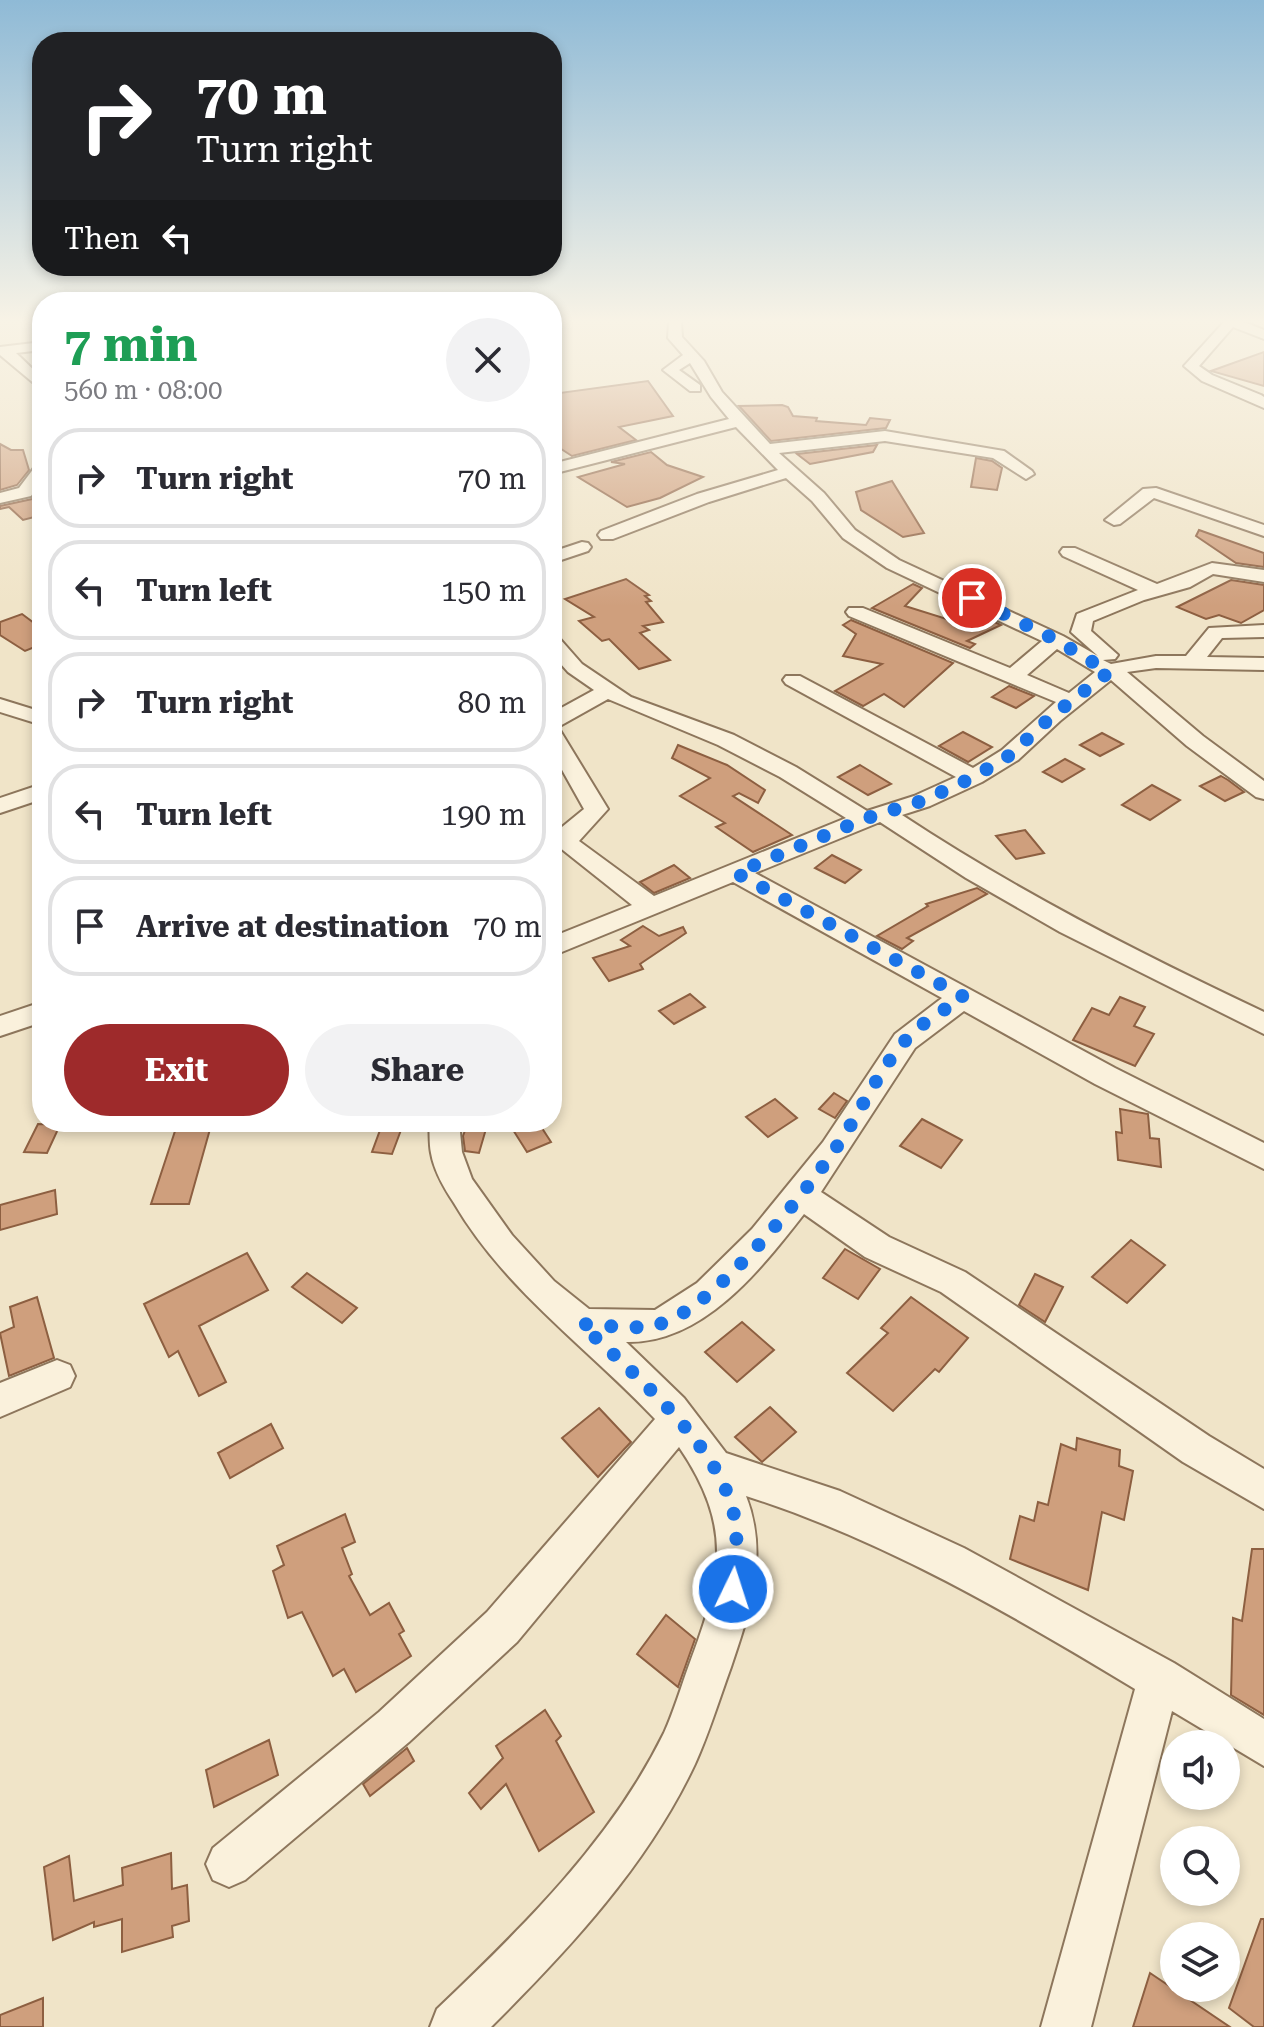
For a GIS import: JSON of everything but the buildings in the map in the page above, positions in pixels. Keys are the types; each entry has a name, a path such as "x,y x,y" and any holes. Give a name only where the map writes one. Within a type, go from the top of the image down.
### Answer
{"street":[{"path":"736,417 818,497 849,534 872,551 1116,670"},
{"path":"562,467 695,435 739,421"},
{"path":"909,439 911,422"},
{"path":"768,449 873,436 909,439 998,454 1026,474"},
{"path":"607,535 703,498 789,472"},
{"path":"0,498 25,492 32,482"},
{"path":"1114,520 1149,493 1156,493 1264,531"},
{"path":"562,554 582,547"},
{"path":"1069,552 1159,592"},
{"path":"1264,576 1212,568 1159,592 1137,596 1099,611 1084,618 1080,625 1086,640 1116,670 1195,741 1264,792"},
{"path":"856,612 1071,701"},
{"path":"1193,661 1216,632 1264,631"},
{"path":"1013,676 1056,640"},
{"path":"562,653 575,668 607,691 640,709 726,740 934,849 1055,922 1264,1024"},
{"path":"562,943 874,816 922,801 974,777 1010,755 1071,701 1116,670 1193,661 1264,664"},
{"path":"793,680 974,777"},
{"path":"562,716 607,691"},
{"path":"0,705 32,716"},
{"path":"562,750 596,809 593,816 571,831 566,843 652,907"},
{"path":"0,806 32,795"},
{"path":"736,873 1105,1076 1264,1157"},
{"path":"581,1324 659,1324 692,1308 724,1280 799,1194 848,1130 888,1063 908,1037 964,997"},
{"path":"0,1026 32,1015"},
{"path":"445,1132 446,1154 464,1195 540,1289 581,1324 679,1419 713,1467 733,1513 737,1563 729,1615 678,1751 622,1844 513,1971 455,2027"},
{"path":"799,1194 877,1247 953,1282 1196,1449 1264,1490"},
{"path":"0,1400 57,1376"},
{"path":"229,1864 394,1727 502,1627 679,1419"},
{"path":"713,1467 850,1515 969,1572 1159,1678 1264,1744"},
{"path":"1066,2027 1159,1678"}],"route":[{"path":"733,1589 737,1563 733,1513 713,1467 679,1419 581,1324 659,1324 692,1308 724,1280 799,1194 848,1130 868,1094 908,1037 964,997 736,873 864,819 922,801 974,777 1010,755 1052,716 1109,672 1056,640 972,598"}]}
